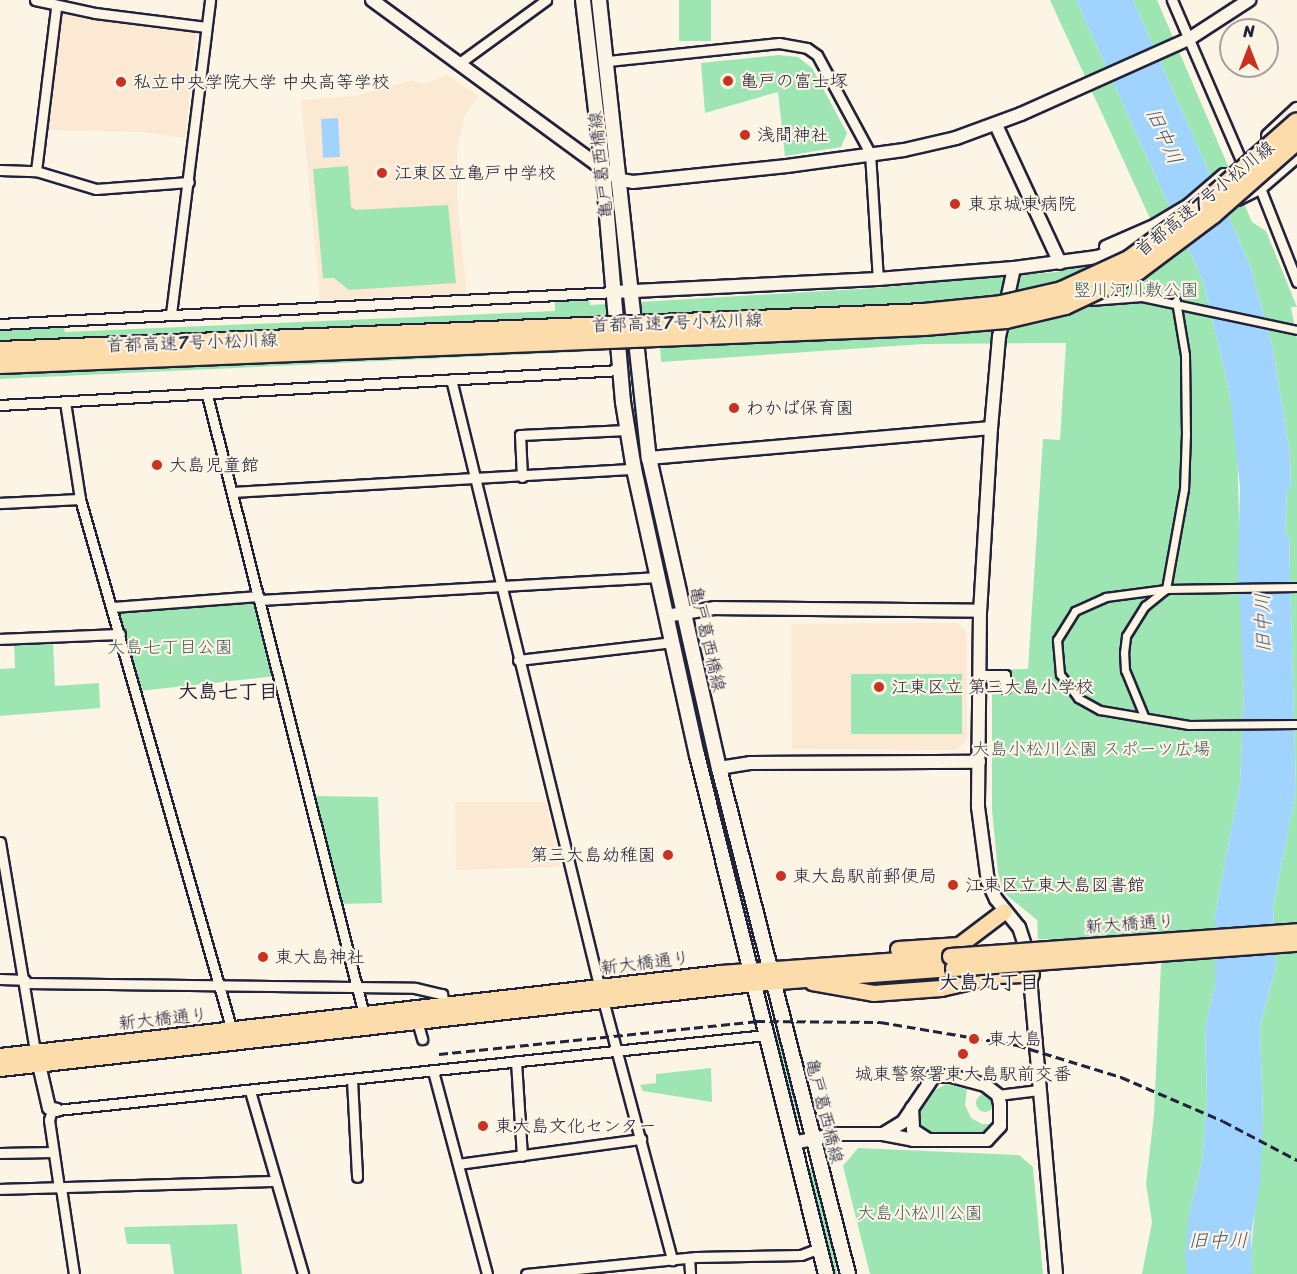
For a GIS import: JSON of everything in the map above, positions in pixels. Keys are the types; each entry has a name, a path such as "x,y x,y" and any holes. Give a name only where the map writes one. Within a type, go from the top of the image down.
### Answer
{"highway":[{"name":"首都高速7号小松川線","path":"0,351 924,313 1001,305 1062,291 1129,260 1203,205 1297,122"},
{"name":"首都高速7号小松川線","path":"0,364 924,326 1006,319 1073,302 1137,271 1213,214 1297,140"}],"main road":[{"name":"亀戸葛西橋線","path":"583,0 603,170 620,370 634,469 657,577 751,977 826,1274"},
{"name":"亀戸葛西橋線","path":"600,0 650,458 682,612 719,768 847,1272"},
{"path":"809,964 854,951 959,945 1004,911"},
{"name":"新大橋通り","path":"770,975 800,979 951,962 1297,931"},
{"name":"新大橋通り","path":"0,1056 38,1058 417,1021 603,994 770,975 809,964 951,962 1297,943"},
{"path":"800,979 873,993 941,988 996,975 1031,974"},
{"name":"新大橋通り","path":"0,1068 38,1058 232,1031 444,1006 603,994"}],"street":[{"path":"35,0 56,6 206,27"},
{"path":"171,314 210,0"},
{"path":"372,0 603,170 621,180 777,167 929,146 996,125 1189,39 1249,0"},
{"path":"458,64 546,0"},
{"path":"1172,0 1241,160"},
{"path":"36,171 56,6"},
{"path":"608,61 779,43 807,48 823,63 870,153 878,279"},
{"path":"1143,237 1189,205 1297,110"},
{"path":"996,125 1060,263"},
{"path":"0,324 878,279 1060,263 1097,257 1260,188 1297,156"},
{"path":"0,170 36,171 96,189 189,182"},
{"path":"1260,188 1297,282"},
{"path":"1014,268 999,337 991,428 980,611 978,807 988,882 1004,911 1025,939 1031,974 1038,1090 1056,1274"},
{"path":"1020,308 1142,297 1176,302 1297,330"},
{"path":"1144,716 1125,670 1126,636 1145,606 1166,589 1184,489 1185,355 1176,302"},
{"path":"0,405 620,370"},
{"path":"451,379 499,586 672,1260"},
{"path":"207,395 364,1015"},
{"path":"65,402 80,499 232,1031"},
{"path":"650,458 991,428"},
{"path":"522,477 520,435 627,430"},
{"path":"232,492 474,480 634,469"},
{"path":"0,503 80,499"},
{"path":"112,607 657,577"},
{"path":"1297,587 1166,589 1086,603 1075,611 1057,640 1060,674 1078,698 1100,710 1189,725 1297,724"},
{"path":"666,616 715,608 980,611"},
{"path":"0,639 120,634"},
{"path":"518,660 673,642"},
{"path":"979,675 1005,675 1005,688"},
{"path":"719,768 750,763 979,762"},
{"path":"0,842 38,1058 54,1110 49,1120 74,1274"},
{"path":"0,979 220,986 415,988 442,994 444,1006"},
{"path":"417,1021 422,1039"},
{"path":"54,1110 766,1035"},
{"path":"516,1061 522,1156"},
{"path":"433,1071 487,1274"},
{"path":"883,1134 900,1125 930,1079 939,1075 985,1085 998,1095 1038,1090"},
{"path":"352,1080 357,1177"},
{"path":"250,1091 303,1274"},
{"path":"793,1143 812,1138 883,1134 934,1141 976,1142 993,1136 1001,1121 998,1095"},
{"path":"915,1103 911,1113 913,1130 934,1141"},
{"path":"458,1164 641,1139"},
{"path":"0,1153 53,1152"},
{"path":"0,1189 276,1181"},
{"path":"526,1274 602,1270 689,1258 801,1255 819,1248"},
{"path":"689,1258 690,1274"}],"shaded area":[{"name":"私立中央学院大学 中央高等学校","path":"58,13 196,30 185,138 141,132 44,130"},
{"name":"江東区立亀戸中学校","path":"448,75 479,97 465,115 457,148 457,199 467,294 320,300 301,100 355,96 412,80 423,84"},
{"name":"江東区立 第三大島小学校","path":"958,623 967,633 967,740 956,750 792,749 791,624"},
{"path":"455,802 546,802 561,867 456,870"}],"green space":[{"path":"679,0 711,0 711,41 679,41"},
{"path":"1050,0 1076,0 1203,281 1229,389 1237,445 1244,691 1240,784 1215,915 1215,984 1205,1028 1207,1098 1202,1162 1189,1213 1187,1274 1142,1274 1152,1222 1146,1184 1154,1114 1161,965 1174,932 1078,940 1038,939 1037,920 1004,893 998,873 992,809 992,670 1028,669 1043,439 1060,440 1066,343 924,344 661,362 660,348 0,379 0,330 64,327 65,332 555,311 555,300 589,298 590,305 875,288 1057,272 1098,262 1159,238"},
{"path":"1133,0 1157,0 1252,222 1266,231 1297,307 1291,307 1297,339 1297,1274 1252,1274 1251,1252 1263,1120 1260,1026 1276,966 1273,907 1296,790 1289,536 1285,536 1287,489 1291,489 1290,454 1273,349 1250,265"},
{"path":"779,55 798,57 812,68 847,133 841,147 785,156 778,92 705,113 701,63"},
{"path":"348,166 351,207 356,210 448,205 456,283 349,290 334,278 323,278 313,169"},
{"name":"大島七丁目公園","path":"259,602 278,676 139,691 119,610"},
{"path":"53,641 55,686 99,683 100,708 0,716 0,669 15,668 14,642"},
{"path":"851,674 962,674 962,734 851,734"},
{"path":"695,707 717,782 720,805 716,806"},
{"path":"314,796 378,797 382,903 340,904"},
{"path":"774,1033 779,1033 802,1122 799,1123"},
{"path":"711,1068 712,1102 643,1091 640,1085 656,1083 656,1074"},
{"path":"946,1084 967,1089 965,1105 971,1118 982,1124 996,1124 986,1137 930,1135 919,1128 918,1113 930,1093"},
{"path":"981,1094 989,1094 994,1099 992,1110 981,1112 976,1107 976,1099"},
{"name":"大島小松川公園","path":"858,1148 1019,1155 1033,1167 1043,1274 870,1274 843,1166"},
{"path":"814,1167 830,1227 837,1274 831,1274 809,1168"},
{"path":"237,1224 242,1274 174,1274 170,1244 127,1244 124,1227"}],"water":[{"name":"旧中川","path":"1076,0 1133,0 1250,265 1273,349 1290,454 1291,489 1287,489 1285,535 1289,536 1296,790 1273,907 1276,966 1260,1026 1263,1120 1260,1183 1251,1234 1252,1274 1187,1274 1185,1257 1189,1213 1202,1162 1207,1098 1205,1028 1215,984 1215,915 1240,784 1244,691 1238,570 1240,487 1229,389 1203,281"},
{"path":"338,118 340,157 323,158 321,119"}],"railway":[{"path":"439,1054 756,1021 880,1022 1017,1045 1121,1077 1223,1121 1297,1160"}],"place":[{"name":"亀戸の富士塚","path":"728,81"},
{"name":"私立中央学院大学 中央高等学校","path":"121,82"},
{"name":"浅間神社","path":"745,135"},
{"name":"江東区立亀戸中学校","path":"382,173"},
{"name":"東京城東病院","path":"955,204"},
{"name":"わかば保育園","path":"734,408"},
{"name":"大島児童館","path":"157,465"},
{"name":"江東区立 第三大島小学校","path":"879,687"},
{"name":"第三大島幼稚園","path":"668,855"},
{"name":"東大島駅前郵便局","path":"781,876"},
{"name":"江東区立東大島図書館","path":"953,885"},
{"name":"東大島神社","path":"263,957"},
{"name":"東大島","path":"974,1039"},
{"name":"城東警察署東大島駅前交番","path":"963,1054"},
{"name":"東大島文化センター","path":"483,1126"}],"district":[{"name":"大島七丁目","path":"228,691"},
{"name":"大島九丁目","path":"989,982"}],"park label":[{"name":"竪川河川敷公園","path":"1136,290"},
{"name":"大島小松川公園 スポーツ広場","path":"1091,749"}]}
